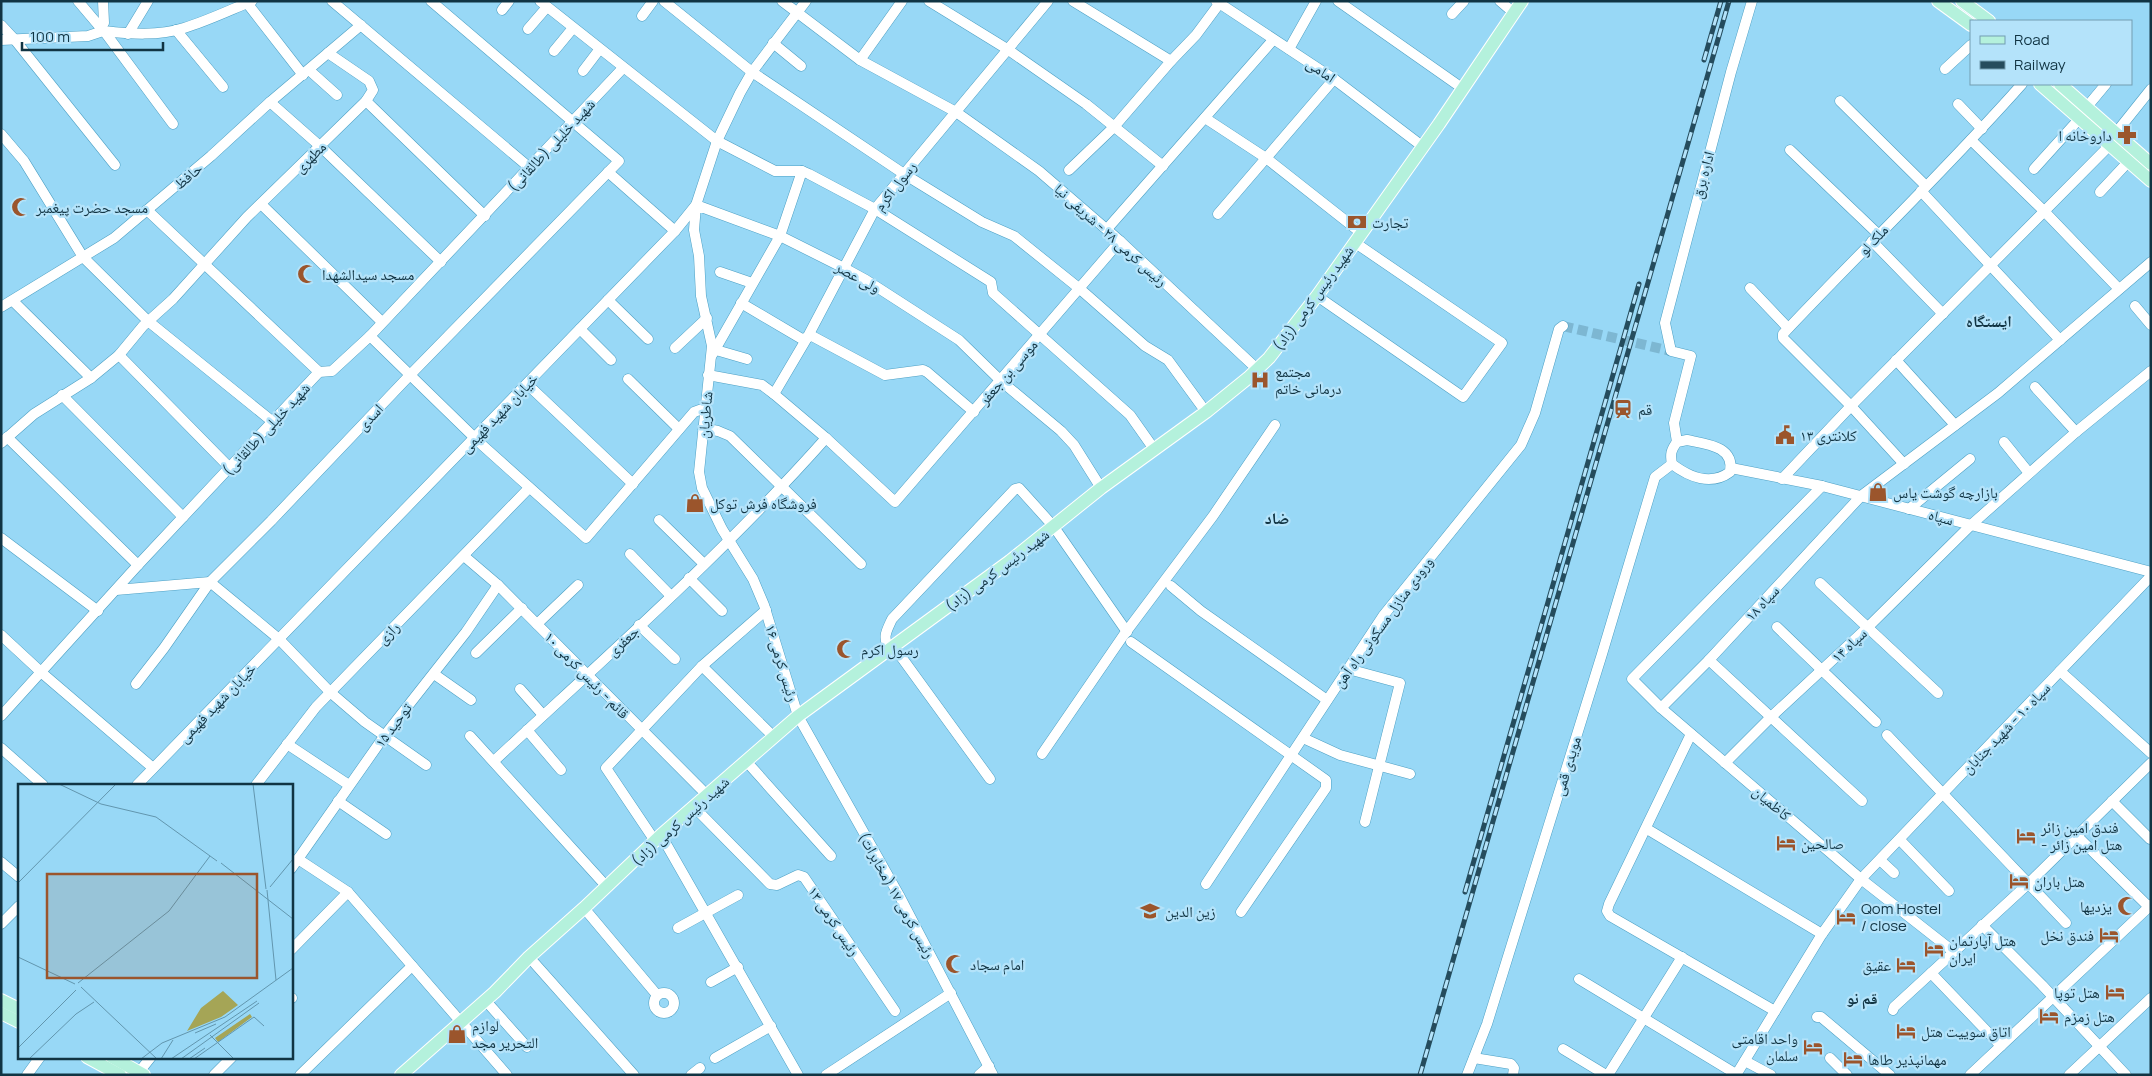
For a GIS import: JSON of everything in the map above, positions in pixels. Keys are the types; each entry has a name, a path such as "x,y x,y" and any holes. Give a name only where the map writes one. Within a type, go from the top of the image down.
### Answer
{"main road":[{"name":"شهید رئیس کرمی (زاد)","path":"401,1075 486,1001 530,957 658,838 708,796 773,736 1054,527 1101,488 1238,388 1269,358 1317,296 1470,79 1522,1"},
{"path":"1938,1 1970,24"},
{"path":"1962,1 1985,18"},
{"path":"2041,85 2083,113 2113,139 2151,164"},
{"path":"2061,85 2083,113"},
{"path":"2113,139 2129,161 2151,181"},
{"path":"1,1000 18,1008"},
{"path":"1,1013 18,1022"},
{"path":"90,1058 120,1075"},
{"path":"114,1058 142,1074"}],"street":[{"path":"78,1 103,29 173,124"},
{"path":"103,1 103,29"},
{"path":"128,34 148,1"},
{"path":"332,1 530,168"},
{"path":"431,1 573,121"},
{"path":"642,16 653,1"},
{"path":"664,1 752,72 904,174 982,222 1014,236 1080,289 1145,346 1168,360 1206,412"},
{"name":"رئیس کرمی ۲۸ - شریفی نیا","path":"782,1 860,60 956,112 1039,171 1107,229 1257,369"},
{"name":"خیابان شهید فهیمی","path":"138,784 675,231 696,205 717,141 752,72 806,1"},
{"path":"860,60 902,1"},
{"path":"929,1 1007,49 1086,104 1163,166"},
{"name":"رسول اکرم","path":"774,394 807,338 875,209 1048,1"},
{"path":"1073,1 1171,61"},
{"path":"1289,49 1316,1"},
{"path":"1338,1 1462,88"},
{"path":"1452,14 1464,1"},
{"path":"1500,1 1514,13"},
{"name":"اداره برق","path":"1677,442 1674,423 1691,356 1672,351 1665,323 1731,72 1752,1"},
{"path":"1974,1 1985,18"},
{"path":"1,40 88,36 103,29 128,34 176,30 231,4 250,2 306,73 337,95"},
{"path":"1069,170 1114,127 1196,35 1221,3"},
{"name":"امامی","path":"1221,3 1273,40 1334,79 1422,146"},
{"path":"528,29 543,4 717,141 775,171 802,171 875,209 991,282 994,292 1130,415 1154,449"},
{"path":"1,25 115,165"},
{"name":"حافظ","path":"1,307 114,238 361,25"},
{"path":"554,52 573,28"},
{"path":"176,30 223,87"},
{"path":"1107,229 1273,40"},
{"path":"773,44 801,66"},
{"path":"1945,69 1970,46"},
{"path":"582,71 599,50"},
{"path":"328,53 369,81 373,90 366,101 485,216"},
{"name":"شهید خلیلی (طالقانی)","path":"1,716 138,565 319,372 332,371 370,336 624,68"},
{"path":"1218,214 1334,79"},
{"name":"ملک لو","path":"1788,328 1982,129 2021,85"},
{"path":"2034,169 2105,85"},
{"path":"1782,479 2113,139 2151,89"},
{"name":"مطهری","path":"4,440 34,414 91,378 119,355 148,321 173,299 261,204 366,101"},
{"path":"1840,101 1923,188 2060,340"},
{"path":"270,102 321,147 441,262"},
{"path":"1958,104 1982,129"},
{"path":"1205,118 1266,158 1357,237 1502,343 1463,397 1317,296"},
{"name":"اسدی","path":"136,684 164,648 210,582 619,162 573,121"},
{"path":"1,134 24,160 83,257 148,321 273,422"},
{"path":"1971,140 2044,211 2118,289"},
{"path":"1790,150 1875,238 1943,314"},
{"path":"2100,192 2129,161"},
{"path":"747,359 714,353 780,236 802,171"},
{"path":"608,172 675,231"},
{"path":"261,204 382,322"},
{"name":"ولی عصر","path":"696,205 780,236 844,268 866,280 959,340 1001,381 1067,438 1101,488"},
{"name":"شاطریان","path":"696,205 694,230 699,256 701,296 714,353 708,375 699,472 702,488 729,540 753,579 766,610"},
{"path":"147,210 319,372"},
{"name":"موسی بن جعفر","path":"826,438 895,502 1120,241"},
{"name":"سپاه ۱۸","path":"1661,708 1709,660 1861,496 1998,393 2151,262"},
{"path":"720,272 752,283"},
{"path":"1750,288 1788,328 1783,336 1788,342 1851,406 1904,464"},
{"path":"608,300 648,339"},
{"path":"12,301 91,378"},
{"path":"741,303 802,339 812,336 885,375 923,370 974,412"},
{"path":"2135,306 2151,325"},
{"path":"675,348 707,318"},
{"name":"ورودی منازل مسکونی راه آهن","path":"1206,884 1382,616 1520,445 1535,413 1561,328"},
{"path":"580,329 611,360"},
{"path":"370,336 528,488 586,538 694,412 705,408"},
{"path":"119,355 230,468"},
{"path":"1896,360 1955,425"},
{"name":"سپاه ۱۴","path":"1725,762 1771,716 1867,628 1971,525 2029,472 2151,371"},
{"path":"708,375 762,385 826,438"},
{"path":"628,379 679,429"},
{"path":"527,384 633,484"},
{"path":"2035,387 2076,432"},
{"path":"62,396 183,517"},
{"path":"1042,754 1127,632 1213,516 1275,425"},
{"path":"703,428 730,436 861,564"},
{"name":"جعفری","path":"494,761 729,540 782,487 826,438"},
{"path":"4,440 138,565"},
{"path":"1687,440 1717,447 1727,454 1732,463 1730,472 1722,478 1709,480 1688,474 1672,464 1672,449 1677,442 1687,440"},
{"path":"2004,442 2029,472"},
{"path":"1909,509 1970,459"},
{"name":"مویدی قمی","path":"1467,1075 1487,1024 1590,692 1654,477 1672,464"},
{"name":"سپاه","path":"1731,468 1822,486 2151,572"},
{"name":"کاظمیان","path":"1822,486 1632,679 1661,708 1862,879 1954,952"},
{"name":"رازی","path":"257,784 330,692 528,488"},
{"path":"990,779 892,648 884,641 884,635 892,619 1015,489 1019,488 1054,527 1127,632"},
{"path":"659,520 704,564"},
{"path":"1,538 98,611"},
{"path":"630,554 671,596"},
{"name":"قائم - رئیس کرمی ۱۰","path":"464,556 498,584 708,796"},
{"name":"سپاه ۱۰ - شهید جنابان","path":"1736,1075 1822,934 1862,879 2151,576"},
{"path":"689,578 722,611"},
{"path":"116,590 210,582 279,639 330,692 365,722 426,765"},
{"name":"توحید ۱۵","path":"292,868 385,735 466,632 498,584"},
{"path":"1820,584 1938,693"},
{"path":"537,624 578,585"},
{"path":"1171,586 1201,611 1326,700"},
{"path":"476,653 522,608"},
{"path":"766,610 702,666 606,768 658,838 706,912 798,1075"},
{"name":"رئیس کرمی ۱۶","path":"766,610 798,716"},
{"path":"639,625 675,659"},
{"path":"1778,627 1876,722"},
{"path":"1,635 42,673 153,768"},
{"path":"1131,642 1326,780 1326,788 1241,912"},
{"path":"1709,660 1862,801"},
{"path":"702,666 773,736"},
{"path":"1348,669 1400,683 1365,822"},
{"path":"2060,671 2151,753"},
{"path":"434,674 471,700"},
{"path":"520,689 544,715"},
{"name":"رئیس کرمی ۱۷ (مخابرات)","path":"798,716 900,896 991,1070"},
{"path":"527,730 561,770"},
{"path":"1691,734 1607,911 1610,916 1775,1011"},
{"path":"1887,735 2066,923"},
{"path":"470,736 607,887"},
{"path":"1303,738 1340,755 1410,774"},
{"path":"288,744 349,785"},
{"path":"1,748 42,784"},
{"path":"746,761 831,856"},
{"path":"1893,1010 1894,1007 2029,883 2151,763"},
{"path":"338,801 386,834"},
{"path":"2112,801 2150,839"},
{"name":"رئیس کرمی ۱۳","path":"694,807 770,884 777,885 798,875 804,877 895,1011"},
{"path":"1647,829 1822,934"},
{"path":"1970,1075 2150,906 2077,836"},
{"path":"1900,840 1949,891"},
{"path":"298,859 348,892 507,1075"},
{"path":"1880,860 1894,873"},
{"path":"1,862 18,876"},
{"path":"292,949 348,892"},
{"path":"678,928 738,895"},
{"path":"1,924 18,907"},
{"path":"584,908 658,995"},
{"path":"1982,925 2126,1075"},
{"path":"530,957 634,1075"},
{"path":"1563,1049 1607,1075 1682,957"},
{"path":"300,1075 412,966"},
{"path":"711,982 738,967"},
{"path":"1931,973 2001,1046"},
{"path":"1579,979 1736,1075"},
{"path":"826,1075 951,993"},
{"path":"2069,1075 2151,998"},
{"path":"486,1001 527,1047"},
{"path":"1817,1017 1821,1017 1840,1032 1890,1075"},
{"path":"715,1058 772,1026"},
{"path":"27,1075 39,1058"},
{"path":"142,1074 150,1058"},
{"path":"214,1075 231,1058"},
{"path":"1474,1058 1510,1064 1514,1068 1513,1075"},
{"path":"1830,1058 1848,1075"},
{"path":"1745,1061 1771,1075"},
{"path":"691,1075 700,1068"},
{"path":"979,1075 991,1070"}],"tunnel":[{"path":"1563,326 1671,351"}],"railway":[{"path":"1704,60 1721,1"},
{"path":"1420,1075 1729,1"},
{"path":"1465,892 1639,284"}],"place":[{"name":"داروخانه ا","path":"2127,135"},
{"name":"مسجد حضرت پیغمبر","path":"21,207"},
{"name":"تجارت","path":"1357,222"},
{"name":"مسجد سیدالشهدا","path":"307,274"},
{"name":"مجتمع درمانی خاتم","path":"1260,380"},
{"name":"قم","path":"1623,409"},
{"name":"کلانتری ۱۳","path":"1785,435"},
{"name":"بازارچه گوشت یاس","path":"1878,492"},
{"name":"فروشگاه فرش توکل","path":"695,503"},
{"name":"رسول اکرم","path":"846,649"},
{"name":"فندق امین زائر - هتل امین زائر","path":"2026,836"},
{"name":"صالحین","path":"1786,843"},
{"name":"هتل باران","path":"2019,881"},
{"name":"یزدیها","path":"2127,906"},
{"name":"زین الدین","path":"1150,911"},
{"name":"Qom Hostel / close","path":"1846,917"},
{"name":"فندق نخل","path":"2109,935"},
{"name":"هتل آپارتمان ایران","path":"1934,949"},
{"name":"امام سجاد","path":"955,964"},
{"name":"عقیق","path":"1906,965"},
{"name":"هتل توپا","path":"2115,992"},
{"name":"هتل زمزم","path":"2049,1016"},
{"name":"اتاق سوییت هتل","path":"1906,1031"},
{"name":"لوازم التحریر مجد","path":"457,1034"},
{"name":"واحد اقامتی سلمان","path":"1813,1047"},
{"name":"مهمانپذیر طاها","path":"1853,1059"}],"district":[{"name":"ایستگاه","path":"1989,321"},
{"name":"ضاد","path":"1277,518"},
{"name":"قم نو","path":"1862,998"}]}
